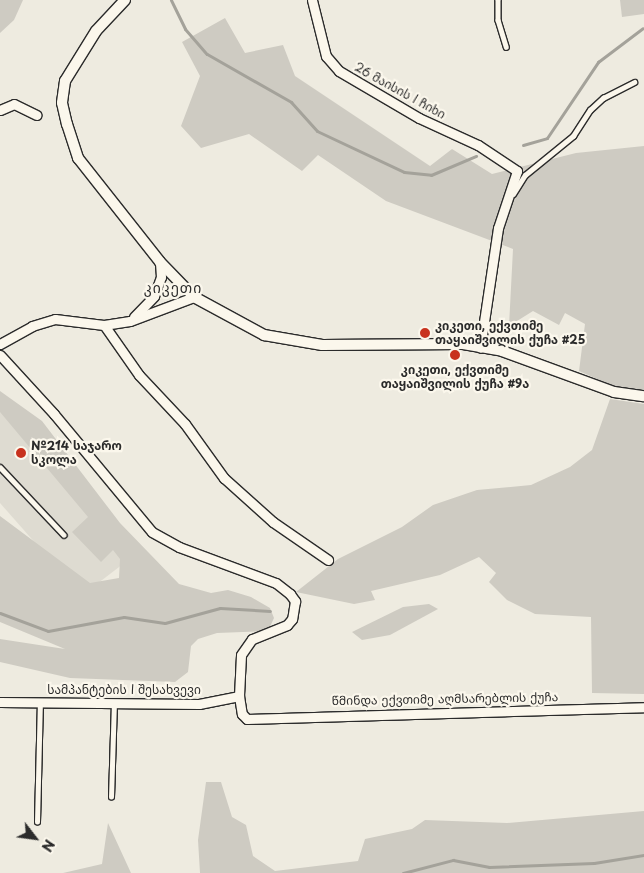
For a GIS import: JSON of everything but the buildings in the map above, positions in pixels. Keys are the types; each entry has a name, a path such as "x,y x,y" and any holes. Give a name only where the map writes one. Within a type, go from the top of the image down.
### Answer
{"street":[{"path":"125,0 109,10 79,55 65,81 62,103 78,158 160,262 194,297 264,335 322,345 463,344 502,350 614,392 644,396"},
{"name":"26 მაისის I ჩიხი","path":"312,0 326,56 339,71 419,118 478,145 517,171 506,205"},
{"path":"0,110 14,104 38,114"},
{"path":"480,348 498,228 506,205"},
{"path":"130,321 154,296 161,277 160,262"},
{"path":"0,344 32,326 55,320 104,325 130,321 194,297"},
{"path":"104,325 139,375 185,424 224,478 273,522 328,560"},
{"path":"0,355 54,414 152,532 179,547 276,583 290,594 295,601 292,619 287,625 252,639 241,655 239,696"},
{"name":"სამპანტების I შესახვევი","path":"0,702 199,704 239,696"},
{"name":"წმინდა ექვთიმე აღმსარებლის ქუჩა","path":"239,696 242,714 247,719 644,707"}],"lane":[{"path":"498,0 498,20 506,47"},
{"path":"506,205 524,175 573,136 590,110 603,98 634,82"},
{"path":"0,467 64,535"},
{"path":"37,822 40,702"},
{"path":"111,797 114,703"}],"shaded area":[{"path":"0,0 23,0 14,20 0,33"},
{"path":"620,0 644,0 644,14 622,17"},
{"path":"225,18 245,53 283,45 295,76 430,166 452,149 492,174 576,153 644,146 644,392 613,386 579,371 585,324 565,313 559,325 533,311 509,326 513,249 386,201 318,155 302,171 249,134 201,148 181,126 200,76 182,42"},
{"path":"0,391 42,421 120,523 179,584 211,593 228,590 251,597 270,608 274,618 268,631 217,633 198,639 191,646 188,672 175,682 70,678 0,662 0,639 65,649 0,622 0,516 90,583 119,578 120,559 113,550 101,562 72,532 88,517 0,412"},
{"path":"610,399 644,404 644,694 592,693 591,617 535,614 507,600 489,582 496,573 479,557 440,575 371,591 375,600 354,604 296,592 338,559 402,527 433,505 477,490 531,485 570,467 592,450"},
{"name":"№214 საჯარო სკოლა","path":"0,404 122,545 123,564 93,587 67,579 0,503"},
{"path":"429,604 438,609 390,635 362,640 352,632 403,607"},
{"path":"206,782 221,782 232,817 246,825 253,856 275,871 358,861 365,839 412,829 425,820 507,823 644,811 644,873 200,873 198,840"},
{"path":"108,823 131,873 63,873 102,864"}],"waterway":[{"path":"171,0 185,29 207,54 291,102 317,131 404,172 431,175 476,156"},
{"path":"523,145 547,138 598,62 643,28"},
{"path":"0,613 48,631 124,617 165,623 220,608 270,611"},
{"path":"403,873 453,860 489,867 594,863 644,855"}],"place":[{"name":"კიკეთი, ექვთიმე თაყაიშვილის ქუჩა #25","path":"425,333"},
{"name":"კიკეთი, ექვთიმე თაყაიშვილის ქუჩა #9ა","path":"455,355"},
{"name":"№214 საჯარო სკოლა","path":"21,453"}],"district":[{"name":"კიკეთი","path":"173,288"}]}
